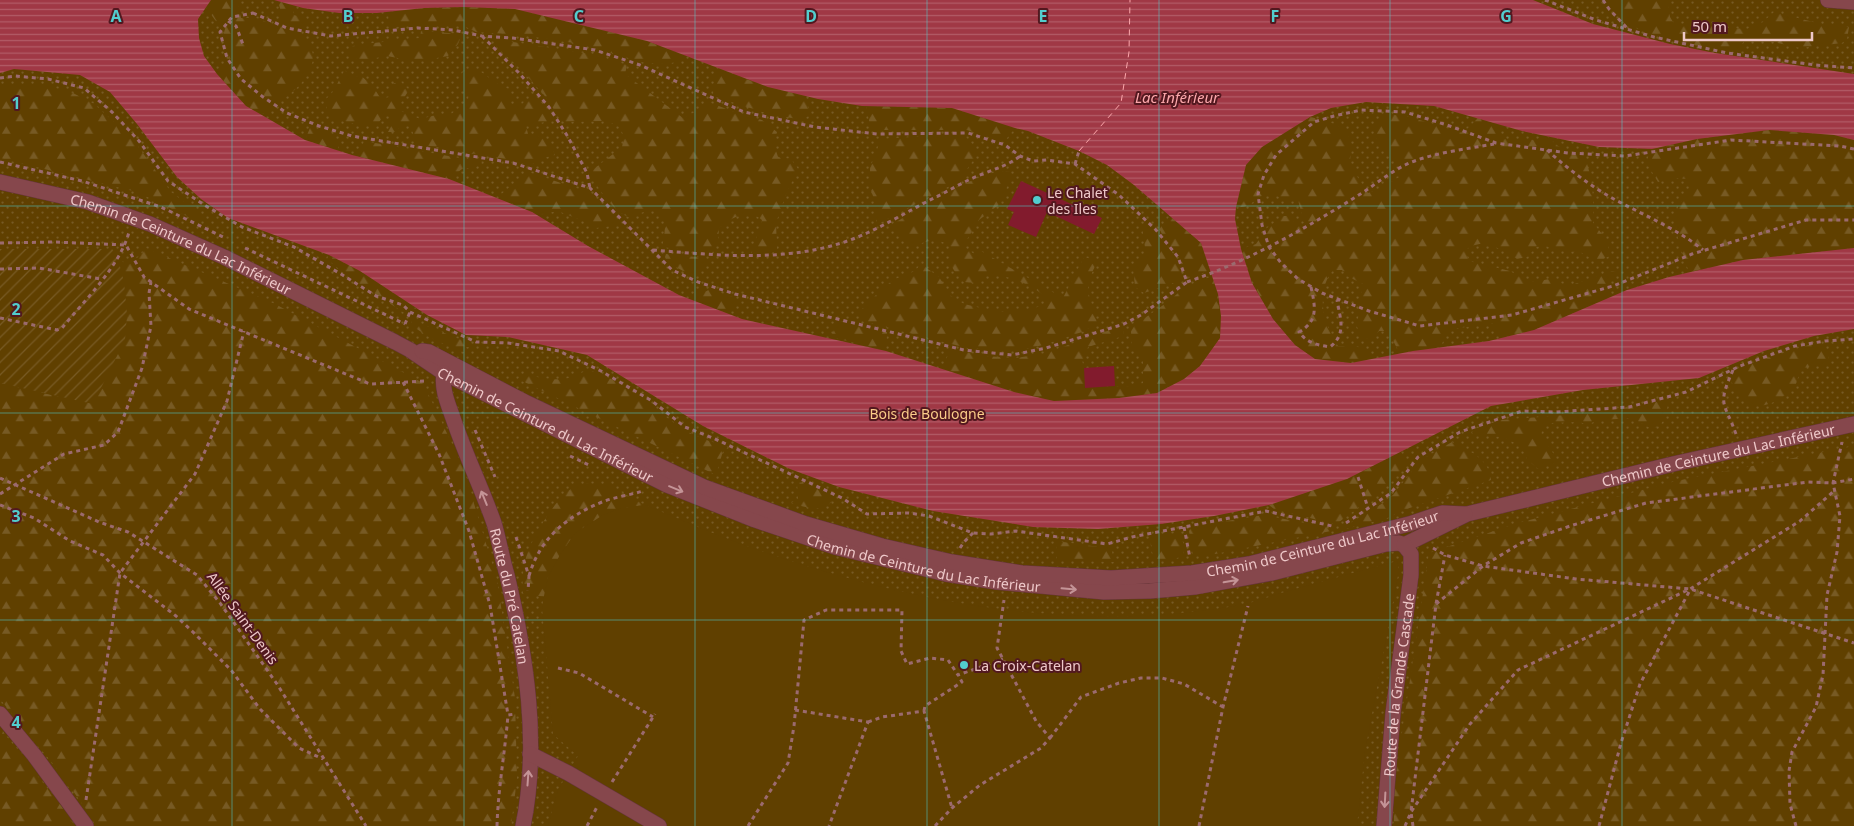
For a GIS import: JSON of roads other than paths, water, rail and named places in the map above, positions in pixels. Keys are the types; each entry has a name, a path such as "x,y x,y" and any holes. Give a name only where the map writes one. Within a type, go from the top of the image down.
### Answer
{"street":[{"path":"1828,0 1854,2"},
{"name":"Chemin de Ceinture du Lac Inférieur","path":"0,182 88,202 132,217 224,257 410,350 444,374 667,485 755,520 835,547 946,574 997,582 1104,592 1150,591 1195,587 1262,575 1386,544 1399,542 1404,545 1467,514 1850,425"},
{"name":"Chemin de Ceinture du Lac Inférieur","path":"410,350 429,352 525,402 704,487 806,524 882,546 952,562 1022,574 1111,578 1192,573 1249,564 1408,524 1442,513 1467,514"},
{"name":"Route du Pré Catelan","path":"444,374 444,391 496,534 514,602 529,712 530,754 526,811 523,826"},
{"name":"Route de la Grande Cascade","path":"1384,826 1393,713 1411,575 1410,554 1404,545"},
{"path":"0,714 34,755 84,823"},
{"path":"530,754 568,773 659,826"}],"water":[{"name":"Lac Inférieur","path":"0,0 211,0 198,19 199,38 204,56 217,74 246,106 305,140 352,155 449,179 532,212 588,246 679,295 742,319 886,351 1014,392 1054,401 1119,398 1157,393 1184,379 1200,366 1220,338 1221,316 1218,294 1201,243 1134,185 1107,165 1079,151 1028,131 952,108 862,106 818,99 768,87 647,41 515,9 464,7 424,8 377,13 339,13 303,8 274,0 1533,0 1593,24 1670,44 1715,53 1854,74 1854,140 1834,135 1769,130 1697,139 1652,149 1599,147 1522,131 1434,106 1366,102 1331,108 1310,117 1262,147 1246,165 1236,207 1235,219 1241,249 1252,283 1273,319 1295,345 1315,359 1351,363 1413,351 1489,341 1534,330 1627,290 1669,277 1743,260 1854,248 1854,329 1814,336 1764,351 1699,378 1583,390 1491,406 1347,479 1269,505 1214,516 1161,524 1098,529 1033,527 933,511 839,487 790,469 703,426 587,355 508,337 466,335 427,315 360,271 329,255 228,218 201,199 177,177 110,92 80,75 14,69 0,73"}],"place":[{"name":"Le Chalet des Iles","path":"1037,200"},
{"name":"La Croix-Catelan","path":"964,665"}],"park label":[{"name":"Bois de Boulogne","path":"927,413"}]}
